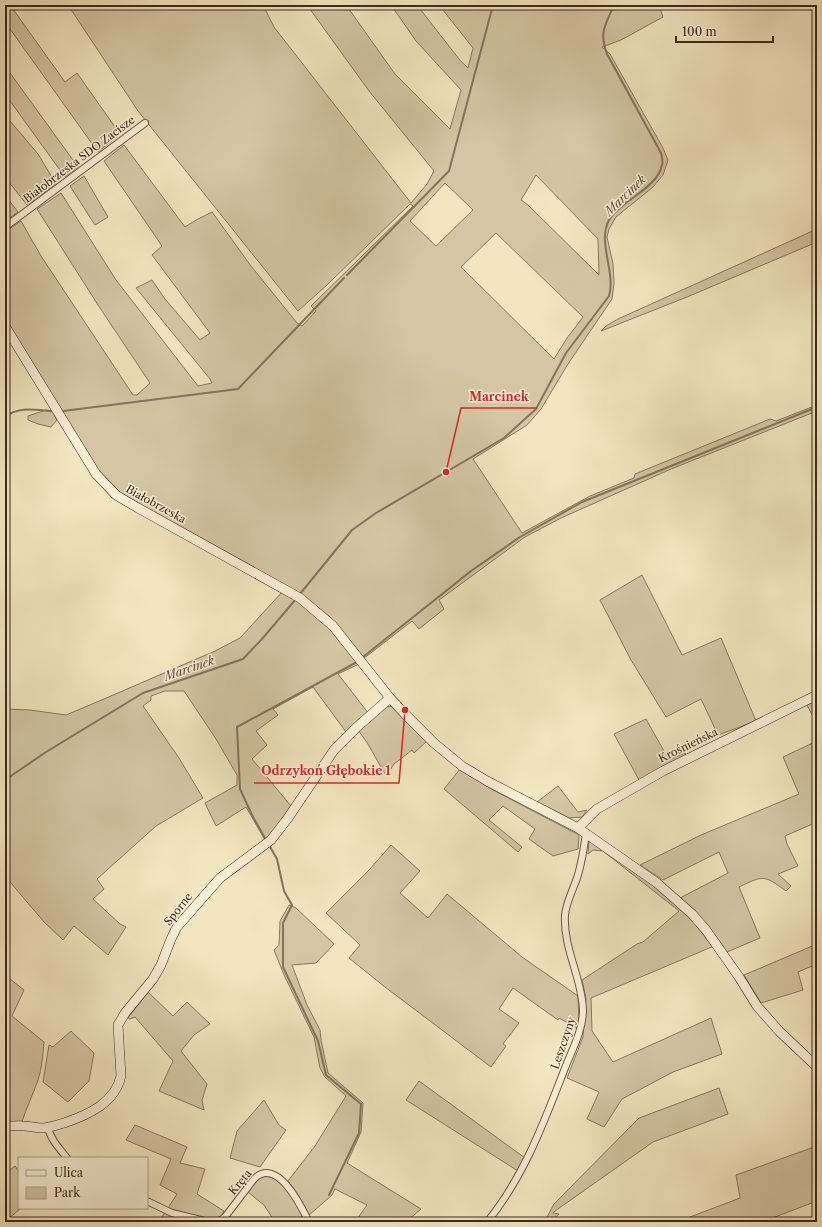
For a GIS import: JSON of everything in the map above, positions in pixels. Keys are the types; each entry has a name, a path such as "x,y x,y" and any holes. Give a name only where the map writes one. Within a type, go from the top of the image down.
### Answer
{"street":[{"name":"Białobrzeska SDO Zacisze","path":"5,227 145,123"},
{"name":"Białobrzeska","path":"5,326 96,474 116,495 297,596 333,626 388,700 462,766 487,781 578,828 657,882 692,914 714,941 757,1006 785,1038 817,1067"},
{"name":"Krośnieńska","path":"578,828 597,809 656,774 817,695"},
{"name":"Sporne","path":"5,1127 23,1125 43,1128 48,1127 73,1120 96,1109 108,1101 114,1093 121,1076 118,1025 125,1013 153,979 161,965 177,928 220,878 268,843 288,818 334,750 357,727 388,700"},
{"name":"Leszczyny","path":"487,1222 509,1193 525,1164 560,1082 580,1027 583,1012 582,998 579,980 567,941 565,914 584,851 586,833"},
{"path":"48,1127 52,1139 66,1157"},
{"name":"Kręta","path":"218,1222 225,1217 260,1173 270,1173 290,1188 309,1222"},
{"path":"148,1201 172,1213 209,1222"}],"green space":[{"path":"5,5 10,5 65,82 77,73 120,134 98,152 5,22"},
{"path":"68,5 263,5 274,27 411,203 427,184 434,171 369,91 307,5 346,5 395,74 450,129 461,90 416,41 391,5 417,5 459,59 468,68 473,48 439,5 659,5 663,17 621,40 602,47 610,54 663,148 668,160 663,175 653,187 616,217 609,229 607,237 613,264 614,283 612,299 568,364 541,409 527,425 473,459 522,533 590,496 634,478 635,474 770,419 776,421 817,405 817,411 671,469 561,518 525,537 439,600 444,609 419,629 412,621 363,659 330,617 306,598 134,503 108,484 5,319 5,232 21,221 41,256 133,395 137,395 150,383 37,209 61,193 116,280 198,386 212,383 136,288 152,280 165,299 200,340 210,333 152,255 162,246 104,161 124,145 185,227 212,212 251,266 297,323 302,326 316,311 311,306 413,206 410,204 327,285 298,311 138,111","holes":["536,175 598,239 599,275 528,205 521,200","445,183 473,210 436,246 410,221","496,233 583,317 567,338 554,359 461,267"]},
{"path":"5,66 78,167 65,177 5,94"},
{"path":"5,115 38,154 56,184 27,205 5,177"},
{"path":"84,176 108,217 95,225 70,186"},
{"path":"5,195 18,212 5,221"},
{"path":"817,229 817,242 687,297 601,331 606,326 618,319"},
{"path":"46,410 53,411 57,420 51,427 28,420 28,416"},
{"path":"642,575 682,655 721,638 756,721 718,735 701,699 666,717 631,660 600,600"},
{"path":"283,591 318,617 359,664 338,674 369,714 346,732 313,687 273,709 278,715 256,731 267,745 252,759 291,806 275,831 265,840 246,807 216,826 205,803 237,785 237,775 216,739 184,691 165,691 151,696 151,700 143,706 179,758 203,798 156,826 97,879 104,889 93,899 120,924 126,927 108,955 74,926 63,940 44,922 5,876 5,709 30,710 66,715 104,699 215,651 240,638"},
{"path":"817,700 817,724 807,705"},
{"path":"394,706 427,741 414,753 412,750 394,764 386,776 368,744 358,730 384,707"},
{"path":"646,719 669,760 685,753 686,755 639,780 614,734"},
{"path":"817,741 817,822 785,836 787,844 798,866 778,874 791,886 786,891 764,878 754,880 739,887 760,938 727,952 700,917 680,898 728,873 719,852 663,880 640,865 701,835 799,794 783,757"},
{"path":"460,769 493,790 579,835 578,849 553,856 529,839 535,829 503,806 489,820 522,847 518,852 444,789"},
{"path":"558,786 578,812 587,810 582,817 569,818 537,802"},
{"path":"589,840 658,888 692,920 708,941 714,946 591,998 592,1031 613,1062 711,1018 722,1054 673,1072 622,1099 604,1127 587,1119 599,1092 567,1078 583,1037 586,998 582,980 637,944 643,942 679,911 603,851 593,850 588,854"},
{"path":"391,845 420,871 400,893 428,918 447,894 522,957 578,996 579,1026 577,1028 559,1018 558,1020 513,988 499,1009 519,1023 503,1044 506,1046 491,1067 349,958 360,945 326,913 369,870"},
{"path":"289,905 296,908 334,944 316,963 292,965 307,1005 320,1030 328,1073 363,1103 361,1132 347,1163 421,1209 406,1222 355,1222 367,1205 335,1189 332,1195 308,1216 288,1181 315,1146 346,1096 325,1077 320,1068 314,1037 284,975 274,950 279,945 280,921"},
{"path":"817,944 817,964 798,972 803,990 761,1003 744,975"},
{"path":"5,975 24,990 12,1016 44,1042 42,1061 36,1086 22,1122 5,1122"},
{"path":"148,992 173,1016 187,1002 210,1024 194,1035 181,1051 207,1084 202,1100 204,1110 159,1091 173,1061 135,1017 130,1019 128,1018"},
{"path":"71,1031 94,1053 89,1081 68,1102 43,1082 49,1045 53,1047"},
{"path":"419,1081 525,1158 518,1171 406,1100"},
{"path":"719,1088 728,1114 653,1142 555,1211 553,1213 559,1214 553,1220 540,1222 546,1219 554,1204 639,1118"},
{"path":"264,1100 279,1125 286,1130 260,1167 230,1158 237,1131"},
{"path":"135,1125 187,1147 180,1163 205,1169 197,1194 224,1211 221,1217 214,1220 190,1215 168,1208 177,1194 160,1185 171,1159 126,1140"},
{"path":"817,1146 817,1201 762,1222 677,1222 740,1198 736,1175"},
{"path":"15,1166 18,1170 18,1209 20,1209 5,1222 5,1174"},
{"path":"264,1176 279,1181 285,1186 295,1200 306,1222 275,1222 264,1205 248,1192 258,1179"},
{"path":"165,1213 199,1222 157,1222"}],"waterway":[{"path":"347,275 449,171 493,5"},
{"name":"Marcinek","path":"300,594 352,530 376,513 504,438 536,409 566,353 609,296 611,287 605,238 609,220 614,213 654,181 662,165 661,153 607,54 603,34 614,5"},
{"path":"63,411 238,389 344,278"},
{"path":"363,657 471,571 520,537 582,502 817,407"},
{"path":"5,417 16,411 22,410 52,411"},
{"name":"Marcinek","path":"5,780 46,752 143,693 243,659 296,599"},
{"path":"266,840 240,789 237,727 357,662"},
{"path":"269,845 277,859 284,891 292,905 283,923 283,967 318,1041 326,1075 361,1104 359,1133 329,1195"}],"place":[{"name":"Marcinek","path":"446,472"},
{"name":"Odrzykoń Głębokie 1","path":"405,710"}]}
